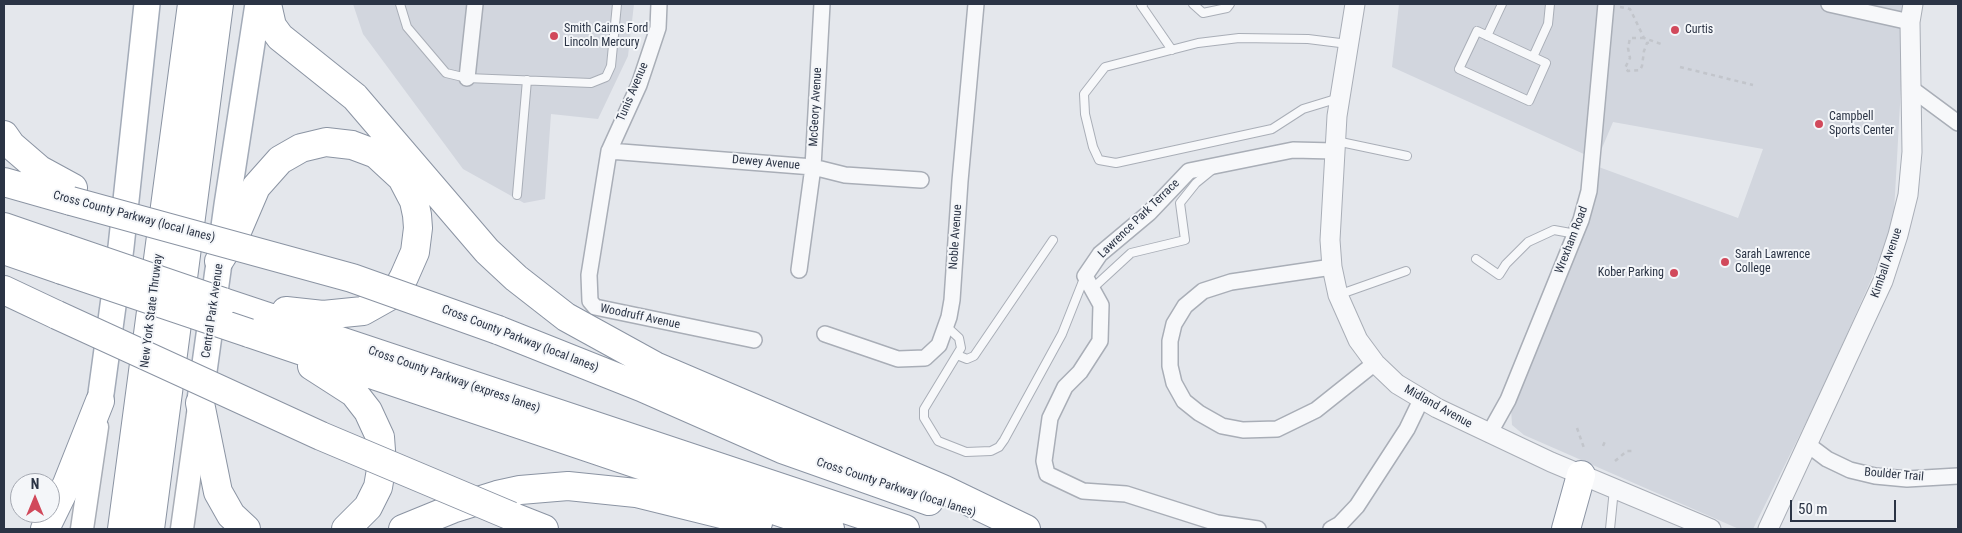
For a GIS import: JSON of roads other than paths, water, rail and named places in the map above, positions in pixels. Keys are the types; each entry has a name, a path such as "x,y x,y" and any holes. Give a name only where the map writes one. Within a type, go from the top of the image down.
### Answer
{"highway":[{"name":"New York State Thruway","path":"122,529 192,4"},
{"path":"268,4 272,26 280,36 355,97 487,251 521,283 566,317 655,366 943,489 1025,529"},
{"path":"150,529 220,9"},
{"path":"4,136 40,170 72,194"},
{"path":"219,261 235,236 250,200 264,177 280,160 301,148 326,142 352,145 376,154 402,178 414,201 417,215 417,240 412,258 398,288 388,297 363,311 338,315 253,321"},
{"name":"Cross County Parkway (local lanes)","path":"4,182 72,194 131,216 352,278 498,330 830,467 1025,529"},
{"name":"Cross County Parkway (express lanes)","path":"4,227 64,259 905,529"},
{"name":"Cross County Parkway (express lanes)","path":"4,250 64,259 223,302 253,321 830,529"},
{"path":"4,290 321,436 544,529"},
{"path":"4,302 56,315"},
{"path":"253,321 343,384 361,401 374,424 382,450 381,476 368,507 346,529"},
{"path":"45,529 67,484 100,401"},
{"path":"200,403 211,469 218,492 231,515 246,529"},
{"path":"1566,529 1597,482"},
{"path":"1580,529 1597,482"},
{"path":"403,529 452,509 497,495 520,490 568,486 636,493 781,529"}],"main road":[{"path":"82,529 121,248 147,4"},
{"name":"Central Park Avenue","path":"182,529 219,261 258,4"}],"street":[{"path":"467,78 475,4"},
{"name":"Tunis Avenue","path":"609,150 640,85 658,28 659,4"},
{"name":"McGeory Avenue","path":"800,270 812,166 822,4"},
{"name":"Noble Avenue","path":"825,334 898,359 925,358 939,345 952,300 960,181 976,4"},
{"name":"Midland Avenue","path":"1355,4 1339,98 1334,146 1330,240 1332,267 1338,295 1349,325 1375,363 1397,384 1421,400 1489,434 1597,482 1711,529"},
{"path":"1829,4 1911,13"},
{"name":"Wrexham Road","path":"1489,434 1508,400 1576,234 1589,192 1606,5"},
{"name":"Kimball Avenue","path":"1768,529 1883,281 1898,234 1908,195 1911,161 1911,13"},
{"path":"1912,89 1958,123"},
{"name":"Lawrence Park Terrace","path":"1089,282 1100,254 1149,213 1188,171 1293,150 1334,146"},
{"name":"Dewey Avenue","path":"609,150 812,166 845,175 921,180"},
{"name":"Woodruff Avenue","path":"609,150 589,275 590,301 595,307 754,340"},
{"path":"1332,267 1231,282 1203,291 1185,306 1174,324 1170,341 1170,366 1174,383 1184,401 1198,413 1222,426 1243,430 1277,429 1316,410 1375,363"},
{"path":"1089,282 1101,305 1100,341 1080,372 1065,387 1050,418 1044,461 1048,474 1083,491 1126,494 1217,523 1258,529"},
{"path":"1331,529 1340,524 1357,506 1406,428 1421,400"},
{"name":"Boulder Trail","path":"1807,444 1827,459 1850,470 1875,476 1907,479 1958,476"}],"lane":[{"path":"400,4 407,27 446,73 467,78 591,83 606,77 611,66 617,4"},
{"path":"1143,4 1141,6 1172,50"},
{"path":"1193,4 1203,12 1228,8 1230,4"},
{"path":"1487,36 1502,4"},
{"path":"1534,57 1548,24 1550,4"},
{"path":"1477,31 1487,36 1546,63 1529,101 1459,69 1477,31"},
{"path":"1339,98 1303,109 1272,129 1116,163 1099,160 1089,133 1084,94 1105,67 1198,43 1239,38 1308,39 1348,44"},
{"path":"517,194 527,80"},
{"path":"1334,146 1406,156"},
{"path":"946,326 959,338 961,343 957,355 924,409 924,418 938,441 966,452 990,451 1004,440 1089,282 1131,253 1185,240 1180,204 1196,182 1218,164"},
{"path":"1476,258 1499,275 1506,264 1528,242 1554,230 1576,234"},
{"path":"957,355 967,359 974,356 1053,240"},
{"path":"1338,295 1406,271"},
{"path":"1597,482 1610,529"}],"place":[{"name":"Curtis","path":"1675,30"},
{"name":"Smith Cairns Ford Lincoln Mercury","path":"554,36"},
{"name":"Campbell Sports Center","path":"1819,124"},
{"name":"Sarah Lawrence College","path":"1725,262"},
{"name":"Kober Parking","path":"1674,273"}]}
